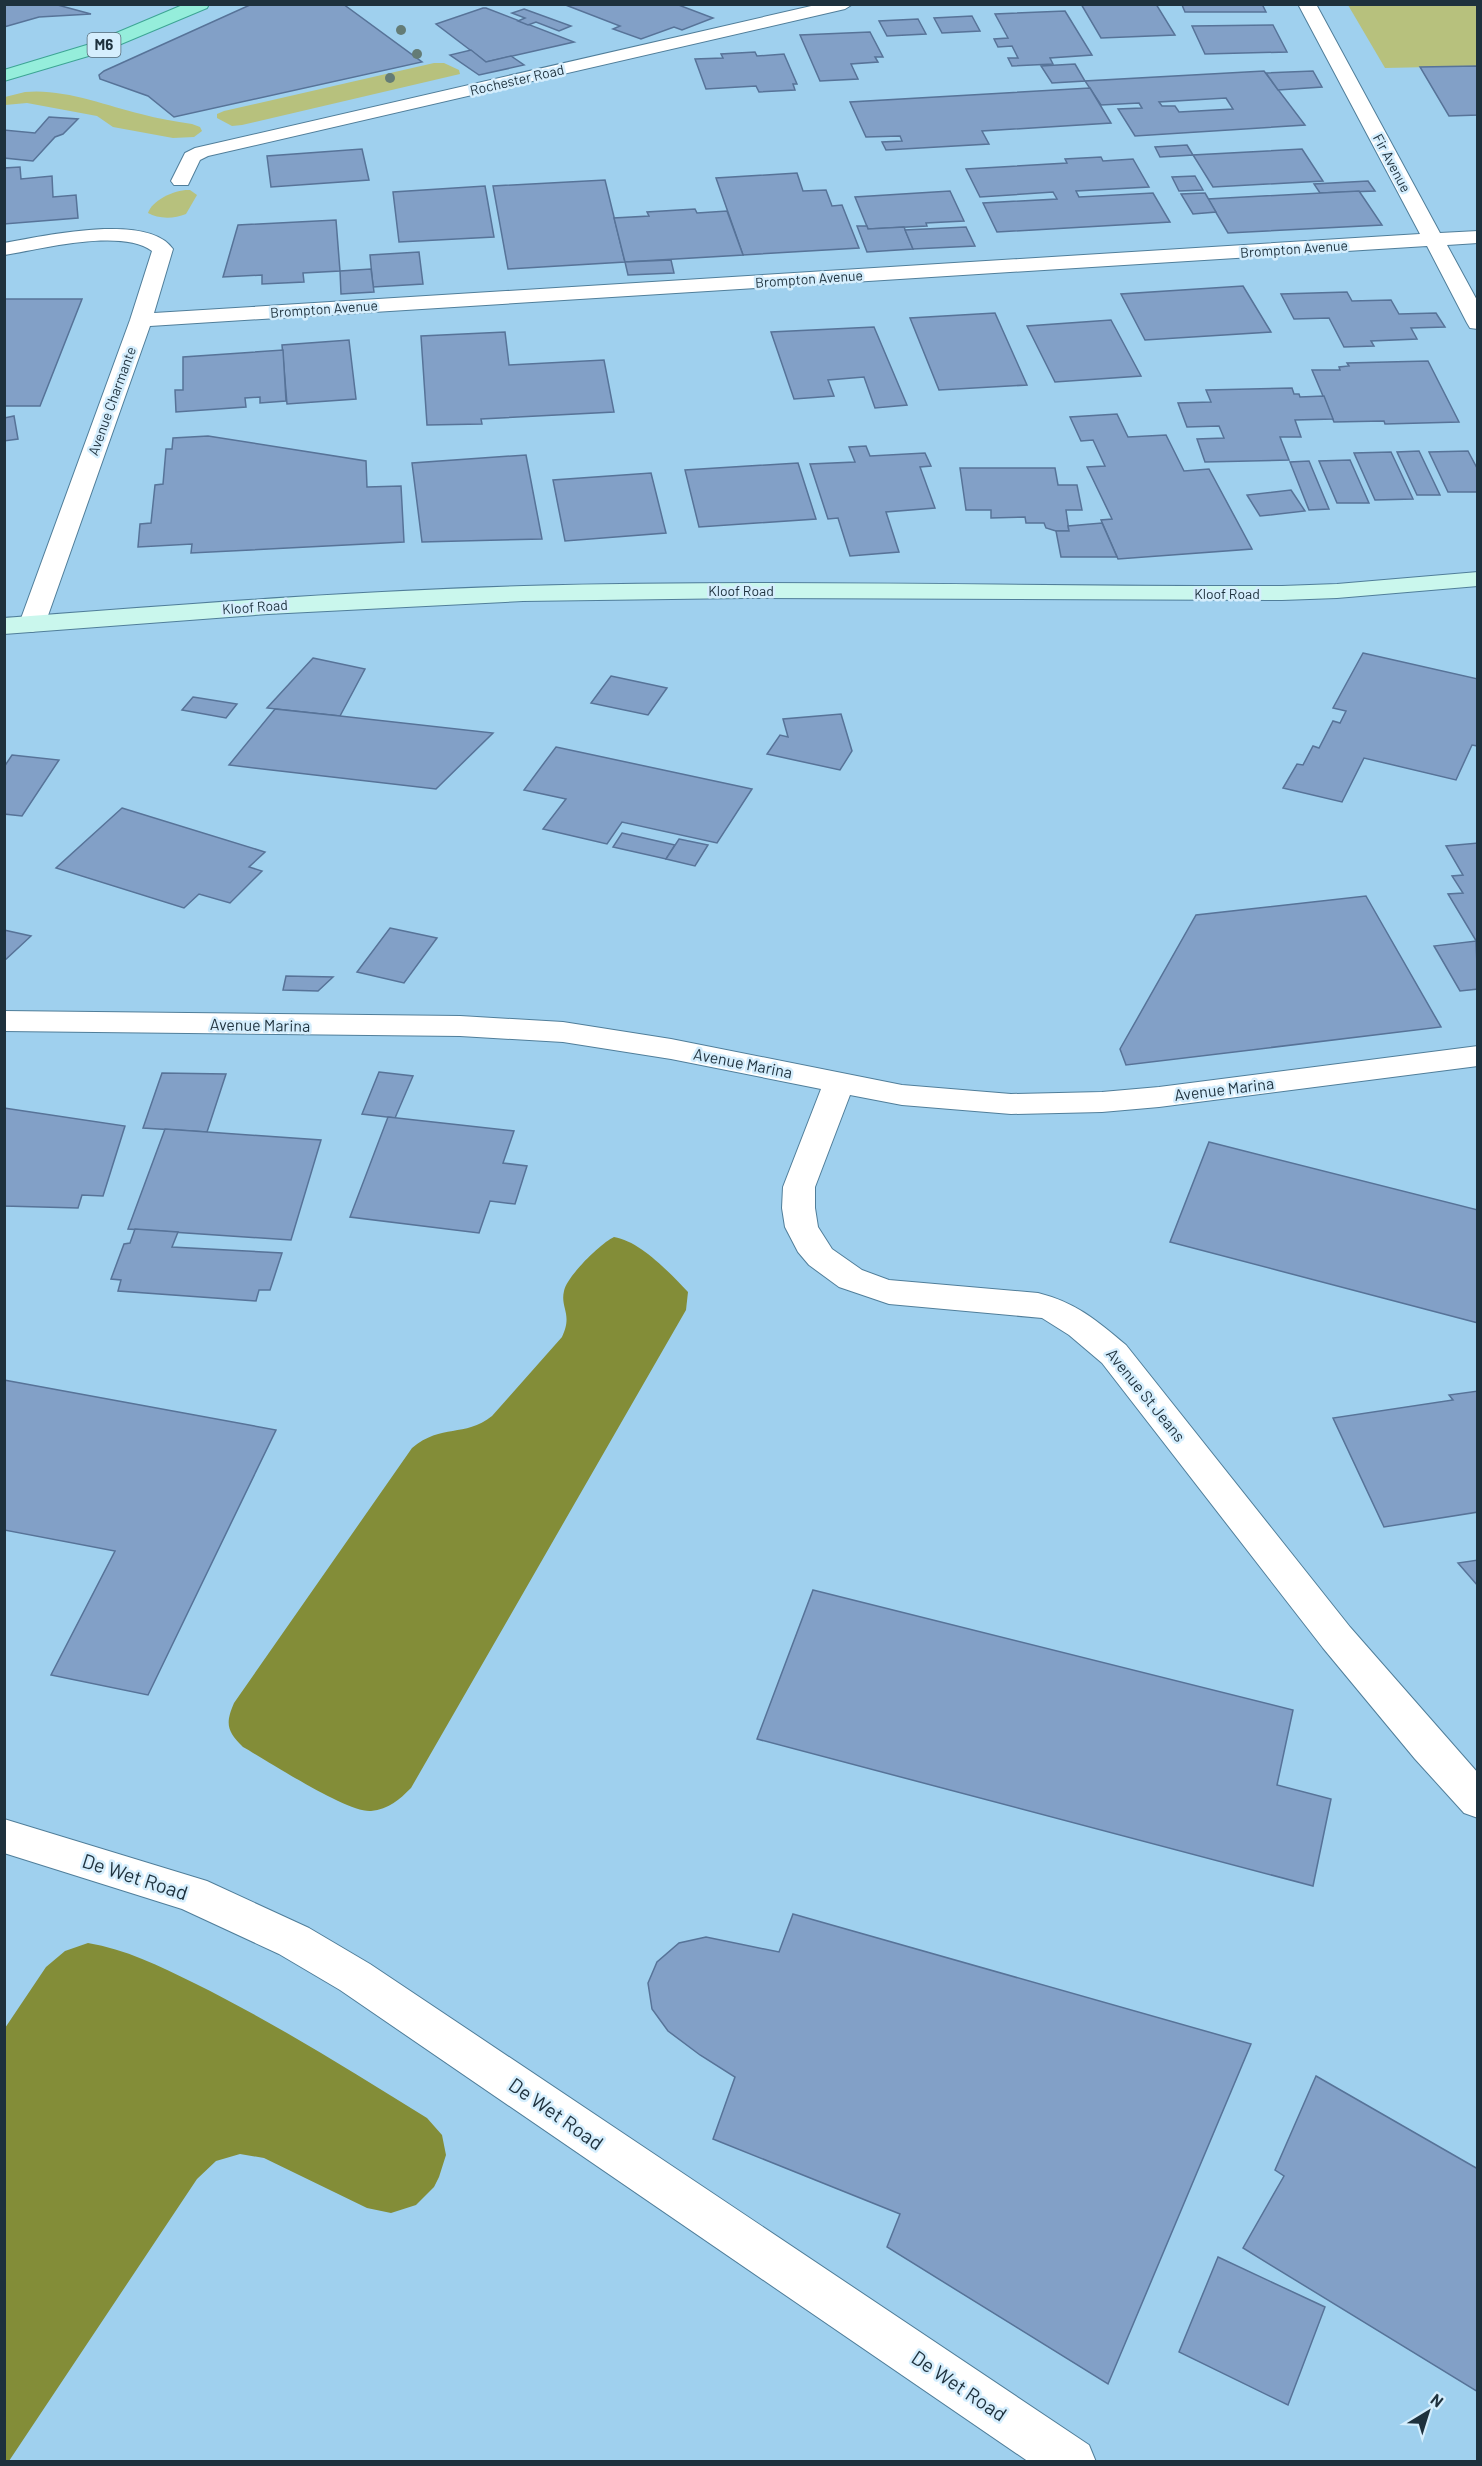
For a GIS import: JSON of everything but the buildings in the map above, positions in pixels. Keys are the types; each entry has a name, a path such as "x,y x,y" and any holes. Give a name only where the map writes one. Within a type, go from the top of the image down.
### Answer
{"main road":[{"name":"M6","path":"4,76 96,48 201,4"},
{"name":"Kloof Road","path":"4,626 268,606 524,594 746,591 1282,593 1337,591 1478,579"}],"street":[{"name":"Rochester Road","path":"180,181 190,159 202,152 845,4"},
{"name":"Fir Avenue","path":"1307,4 1478,323"},
{"name":"Avenue Charmante","path":"4,249 117,234 139,236 155,241 163,249 141,320 32,624"},
{"name":"Brompton Avenue","path":"141,320 1478,237"},
{"name":"Avenue Marina","path":"4,1021 459,1026 564,1032 683,1051 902,1095 1021,1104 1102,1102 1245,1087 1478,1056"},
{"name":"Avenue St Jeans","path":"839,1083 798,1187 796,1205 804,1235 821,1258 849,1279 876,1289 1038,1305 1063,1315 1095,1336 1114,1354 1349,1651 1439,1760 1478,1801"},
{"name":"De Wet Road","path":"4,1836 192,1894 294,1941 355,1977 613,2154 1072,2462"}],"green space":[{"path":"1348,5 1477,5 1477,66 1385,68"},
{"path":"434,63 444,63 459,70 460,74 242,125 232,126 217,118 217,114 224,111"},
{"path":"25,92 54,92 68,95 154,117 192,124 200,127 202,131 194,137 173,138 113,127 97,116 27,103 5,105 5,97"},
{"path":"190,190 197,195 186,214 166,218 148,213 154,204 165,196 178,191"},
{"path":"614,1237 644,1251 688,1292 686,1310 411,1788 388,1806 371,1811 360,1809 327,1795 243,1747 229,1727 229,1716 234,1703 412,1448 433,1436 472,1427 492,1416 562,1337 566,1322 563,1297 566,1285 585,1261"},
{"path":"88,1943 129,1954 168,1970 254,2014 312,2048 427,2118 442,2135 446,2155 434,2187 416,2205 391,2213 367,2208 264,2158 240,2154 216,2161 197,2179 9,2461 5,2461 5,2028 46,1967 65,1951"}]}
